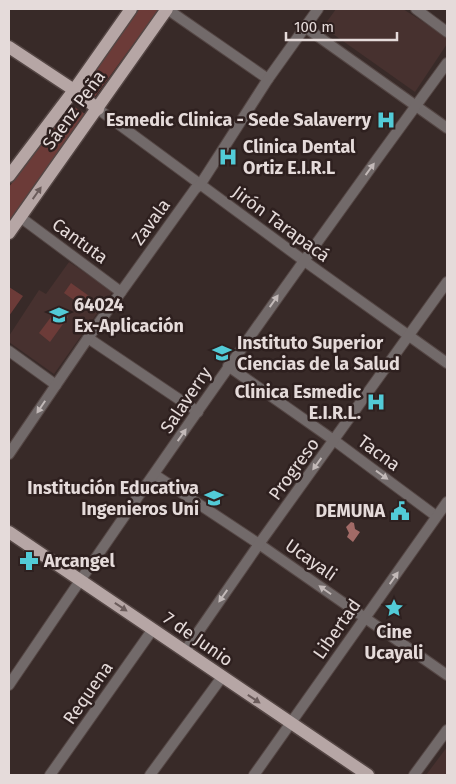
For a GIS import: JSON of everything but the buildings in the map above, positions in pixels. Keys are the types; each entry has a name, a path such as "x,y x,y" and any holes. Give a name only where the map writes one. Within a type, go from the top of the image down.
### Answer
{"main road":[{"name":"Sáenz Peña","path":"9,176 74,90 131,9"},
{"name":"Sáenz Peña","path":"9,233 78,132 98,109 167,9"},
{"path":"9,47 74,90 98,109"},
{"name":"7 de Junio","path":"9,532 368,775"}],"street":[{"path":"167,9 268,79"},
{"name":"Zavala","path":"9,454 88,338 195,189 200,185 268,79 318,9"},
{"path":"416,9 447,32"},
{"path":"306,27 447,128"},
{"name":"Salaverry","path":"9,684 80,579 155,475 228,366 447,63"},
{"name":"Jirón Tarapacá","path":"98,109 447,363"},
{"name":"Cantuta","path":"20,217 121,292"},
{"name":"Progreso","path":"185,651 259,544 447,282"},
{"path":"88,338 198,412"},
{"path":"9,350 56,384"},
{"name":"Tacna","path":"228,366 436,516"},
{"name":"Ucayali","path":"155,475 259,544 447,676"},
{"name":"Libertad","path":"254,775 447,502"},
{"name":"Requena","path":"50,775 153,629"},
{"path":"150,775 222,677"},
{"path":"414,775 447,730"}],"shaded area":[{"path":"139,9 159,9 91,102 79,94"},
{"path":"336,9 403,9 447,37 447,44 415,92 323,27"},
{"path":"70,104 85,114 9,222 9,187"},
{"name":"64024 Ex-Aplicación","path":"69,262 113,291 54,374 9,342 9,336 39,290 46,294"},
{"path":"71,283 89,296 81,305 64,293"},
{"path":"9,287 23,296 9,316"},
{"path":"57,309 68,317 50,342 39,333"},
{"path":"351,522 354,523 355,529 360,532 353,542 347,537 349,533 346,527"},
{"path":"447,747 447,775 426,775"}],"place":[{"name":"Esmedic Clinica - Sede Salaverry","path":"386,120"},
{"name":"Clinica Dental Ortiz E.I.R.L","path":"228,157"},
{"name":"64024 Ex-Aplicación","path":"59,315"},
{"name":"Instituto Superior Ciencias de la Salud","path":"222,353"},
{"name":"Clinica Esmedic E.I.R.L.","path":"376,402"},
{"name":"Institución Educativa Ingenieros Uni","path":"214,498"},
{"name":"DEMUNA","path":"400,511"},
{"name":"Arcangel","path":"29,561"},
{"name":"Cine Ucayali","path":"394,608"}]}
